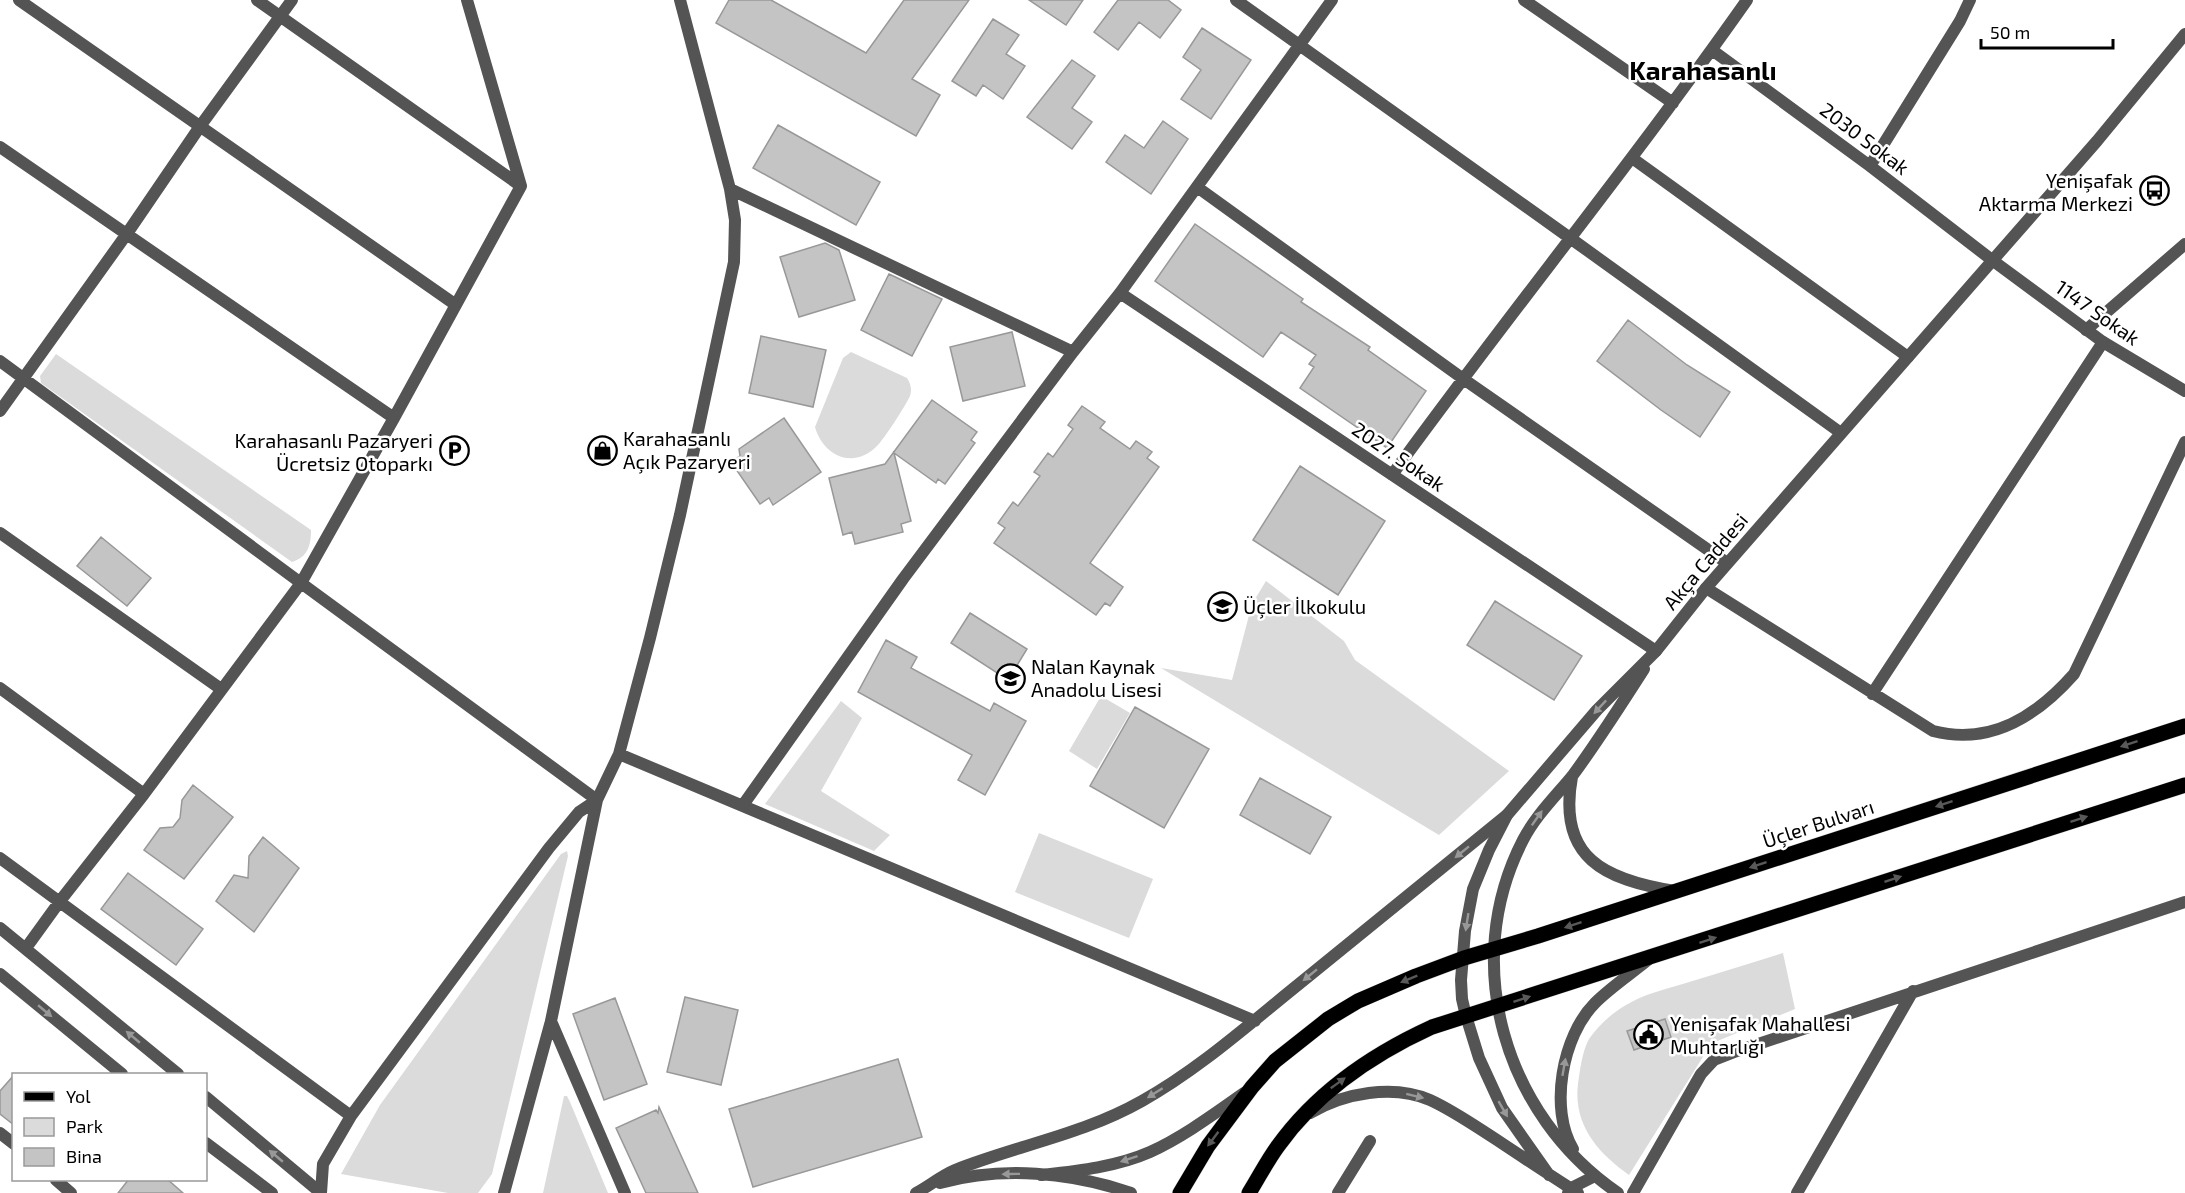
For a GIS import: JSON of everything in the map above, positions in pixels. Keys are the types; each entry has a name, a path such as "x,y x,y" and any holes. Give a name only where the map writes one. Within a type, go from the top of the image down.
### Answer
{"main road":[{"name":"Üçler Bulvarı","path":"1180,1193 1208,1146 1252,1087 1275,1061 1328,1019 1358,1001 1464,958 2185,726"},
{"path":"1250,1193 1277,1147 1299,1119 1324,1094 1387,1051 1418,1034 1466,1016 2185,785"}],"street":[{"path":"19,0 456,305"},
{"path":"257,0 521,186"},
{"path":"0,411 292,0"},
{"path":"26,948 301,583 521,186 467,0"},
{"path":"504,1193 551,1021 597,800 619,754 629,723 680,515 734,262 735,220 730,189 680,0"},
{"path":"1236,0 1571,238 1841,434"},
{"path":"743,805 903,579 1120,293 1332,0"},
{"path":"1524,0 1673,104"},
{"path":"1392,475 1462,378 1673,104 1747,0"},
{"path":"1870,166 1960,21 1970,0"},
{"name":"Akça Caddesi","path":"1549,1175 1502,1108 1479,1058 1462,999 1461,980 1465,931 1473,889 1507,815 1597,710 1656,651 1727,563 2097,141 2185,34"},
{"name":"2030 Sokak","path":"1712,50 1870,166 1992,260"},
{"path":"0,147 394,418"},
{"path":"1632,158 1908,357"},
{"path":"1197,187 1462,378 1727,563"},
{"path":"730,189 1073,352"},
{"path":"2086,330 2185,244"},
{"name":"1147 Sokak","path":"1992,260 2103,342 2185,391"},
{"name":"2027. Sokak","path":"1120,293 1656,651"},
{"path":"1872,694 2103,342"},
{"path":"0,361 597,800"},
{"path":"1706,588 1933,731 1948,735 1963,735 2000,730 2036,711 2074,674 2185,442"},
{"path":"0,533 221,689"},
{"path":"1618,1193 1581,1163 1550,1128 1522,1081 1509,1050 1496,1007 1494,949 1504,891 1515,856 1538,816 1572,775 1656,651"},
{"path":"0,688 144,794"},
{"path":"619,754 1255,1021"},
{"path":"1572,775 1568,797 1572,827 1581,850 1589,859 1613,875 1651,888 1676,891"},
{"path":"321,1193 323,1164 351,1116 549,848 579,812 597,800"},
{"path":"916,1193 952,1171 1062,1136 1123,1111 1183,1076 1255,1021 1507,815"},
{"path":"0,858 351,1116"},
{"path":"1633,1193 1701,1074 1714,1060 1913,991 2185,902"},
{"path":"0,928 177,1073"},
{"path":"1581,1163 1568,1140 1562,1116 1560,1096 1564,1060 1570,1044 1594,1005 1650,958"},
{"path":"0,974 121,1073"},
{"path":"1797,1193 1913,991"},
{"path":"551,1021 625,1193"},
{"path":"1041,1175 1120,1162 1150,1152 1197,1125 1252,1087"},
{"path":"1299,1119 1321,1107 1365,1094 1408,1094 1449,1110 1572,1191 1595,1176"},
{"path":"207,1098 321,1193"},
{"path":"0,1133 12,1142"},
{"path":"1338,1193 1370,1141"},
{"path":"207,1144 272,1193"},
{"path":"928,1186 981,1175 1017,1173 1075,1179 1131,1193"}],"green space":[{"path":"851,352 907,378 911,392 884,438 867,454 857,458 848,458 831,452 819,437 815,427 843,358"},
{"path":"56,354 311,530 305,554 292,562 41,383 40,376"},
{"path":"1266,581 1344,641 1355,660 1509,771 1439,835 1161,668 1232,680 1252,604"},
{"path":"1101,696 1130,713 1097,769 1069,751"},
{"path":"841,701 862,718 821,791 890,835 874,851 765,804"},
{"path":"1039,833 1153,879 1129,938 1015,892"},
{"path":"567,851 568,856 492,1174 478,1193 448,1193 341,1174 380,1105 561,854"},
{"path":"1783,953 1795,1009 1715,1042 1706,1052 1629,1175 1607,1157 1590,1137 1580,1112 1577,1099 1578,1084 1583,1055 1589,1039 1611,1016 1640,998"},
{"path":"564,1096 567,1096 570,1102 608,1193 543,1193"}],"building":[{"path":"729,0 771,0 866,53 904,0 969,0 912,79 940,95 916,136 716,23"},
{"path":"1029,0 1083,0 1066,25"},
{"path":"1118,0 1168,0 1181,10 1160,38 1139,22 1118,50 1094,32"},
{"path":"993,19 1019,35 1006,54 1025,66 1003,99 983,85 976,96 952,81"},
{"path":"1202,28 1251,60 1211,119 1181,99 1201,70 1183,57"},
{"path":"1072,60 1095,76 1072,108 1092,122 1072,149 1027,117"},
{"path":"1163,121 1188,139 1151,194 1106,162 1125,135 1144,148"},
{"path":"778,125 880,182 856,225 753,168"},
{"path":"1195,224 1303,299 1301,302 1370,347 1368,350 1426,391 1387,448 1300,388 1314,367 1309,364 1316,355 1281,332 1263,357 1155,281"},
{"path":"825,243 839,250 855,300 799,317 780,257"},
{"path":"889,274 942,299 912,356 861,330"},
{"path":"1628,320 1687,365 1730,392 1700,437 1597,361"},
{"path":"1012,332 1025,386 963,401 950,347"},
{"path":"761,336 826,350 813,407 749,393"},
{"path":"932,400 977,432 971,440 975,443 945,484 938,479 936,483 894,453 911,521 901,524 903,532 855,544 852,532 843,535 829,478 885,464"},
{"path":"1082,406 1105,422 1100,428 1130,449 1136,441 1152,452 1147,458 1159,467 1090,563 1123,587 1110,606 1105,603 1096,615 994,543 1005,528 998,523 1013,502 1018,506 1040,476 1034,472 1048,453 1053,457 1073,429 1068,425"},
{"path":"784,418 821,472 773,505 769,498 760,504 731,462 740,456 739,449"},
{"path":"1300,466 1385,521 1338,595 1253,540"},
{"path":"101,537 151,578 127,606 77,566"},
{"path":"1495,601 1582,656 1554,700 1467,645"},
{"path":"970,613 1027,649 1008,680 951,643"},
{"path":"886,640 917,657 911,668 990,711 994,703 1026,721 985,795 958,780 972,755 858,692"},
{"path":"1135,707 1209,749 1164,828 1090,786"},
{"path":"1260,778 1331,817 1310,854 1240,815"},
{"path":"193,785 233,817 184,879 144,850 160,828 173,827 180,818 182,800"},
{"path":"263,837 299,868 254,932 216,901 234,875 248,878 249,856"},
{"path":"128,873 203,929 176,965 101,909"},
{"path":"685,997 738,1010 721,1085 667,1072"},
{"path":"615,998 647,1084 604,1100 573,1014"},
{"name":"Yenişafak Mahallesi Muhtarlığı","path":"1665,1019 1671,1037 1634,1050 1627,1031"},
{"path":"898,1059 922,1137 753,1187 729,1109"},
{"path":"12,1077 12,1123 0,1114 0,1091"},
{"path":"659,1107 698,1193 646,1193 616,1128 656,1110 658,1113"},
{"path":"127,1181 169,1181 183,1193 118,1193"}],"place":[{"name":"Yenişafak Aktarma Merkezi","path":"2154,191"},
{"name":"Karahasanlı Açık Pazaryeri","path":"602,450"},
{"name":"Karahasanlı Pazaryeri Ücretsiz Otoparkı","path":"454,451"},
{"name":"Üçler İlkokulu","path":"1222,606"},
{"name":"Nalan Kaynak Anadolu Lisesi","path":"1010,678"},
{"name":"Yenişafak Mahallesi Muhtarlığı","path":"1649,1034"}],"district":[{"name":"Karahasanlı","path":"1703,69"}]}
